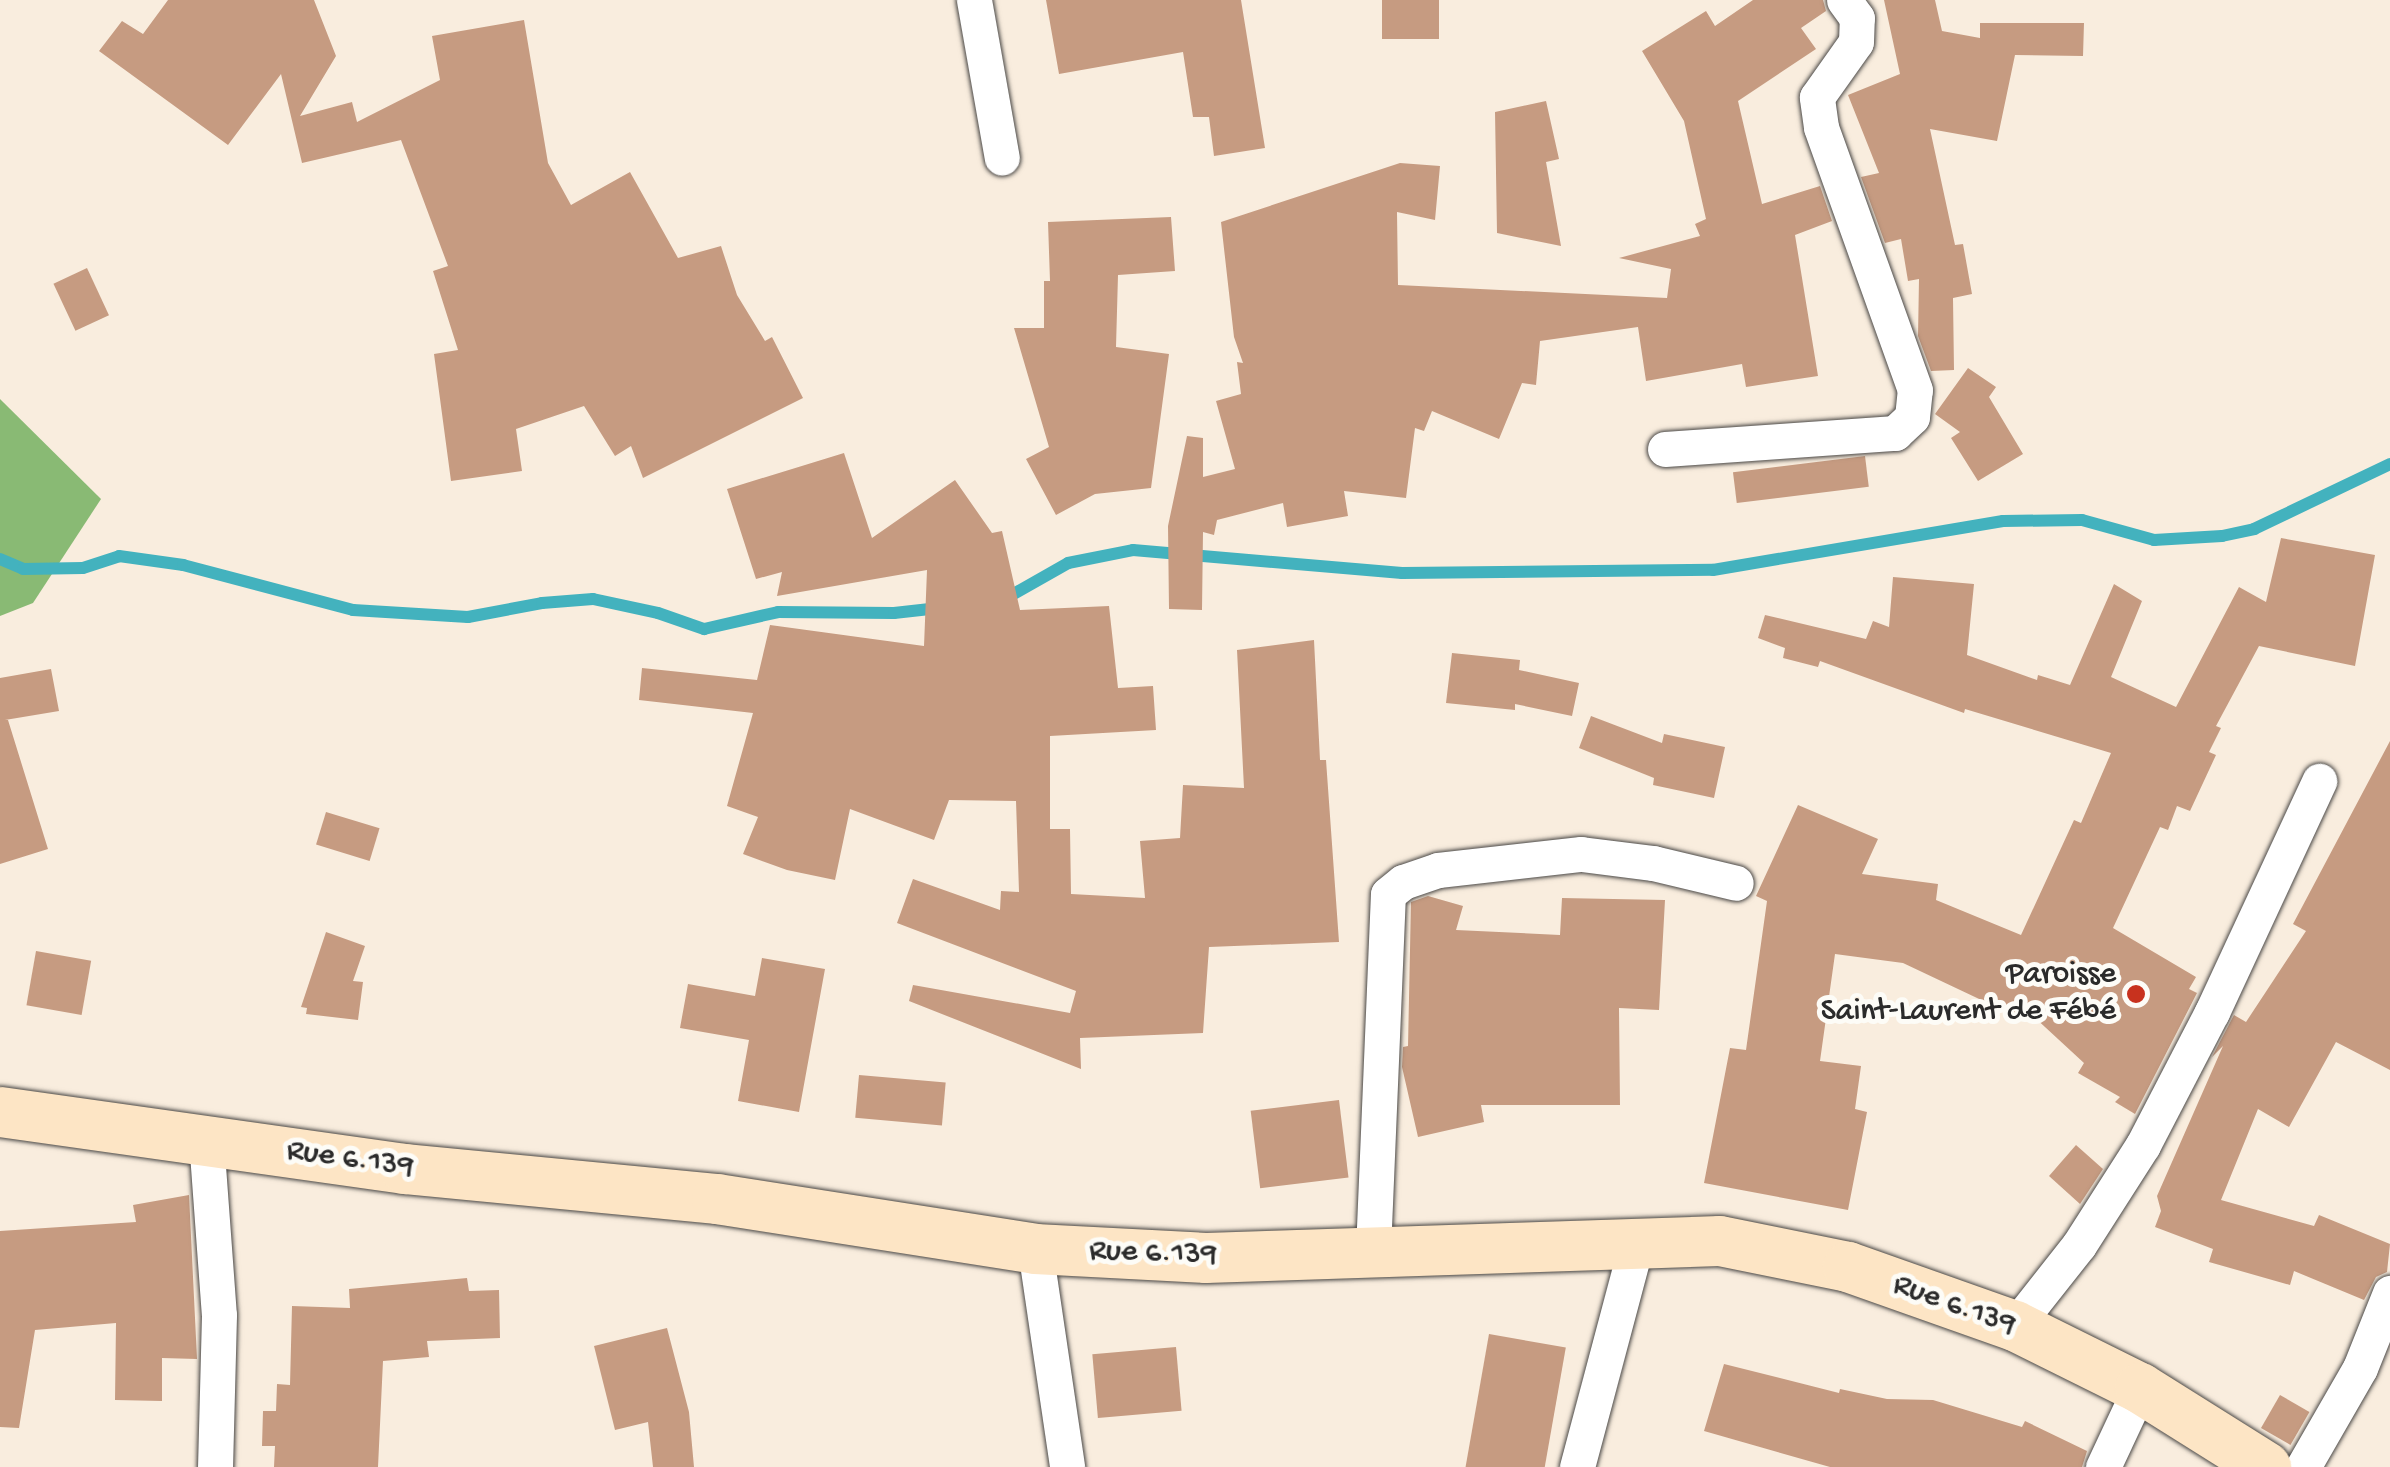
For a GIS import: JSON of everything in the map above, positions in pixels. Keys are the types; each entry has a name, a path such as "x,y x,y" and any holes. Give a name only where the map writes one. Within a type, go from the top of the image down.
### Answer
{"street":[{"path":"974,0 1002,158"},
{"path":"1665,449 1895,432 1912,417 1915,390 1822,127 1817,97 1856,42 1856,18 1844,0"},
{"path":"2015,1326 2079,1245 2143,1146 2212,1012 2320,781"},
{"path":"1374,1252 1388,894 1403,882 1438,870 1581,854 1653,863 1736,883"},
{"name":"Rue 6.139","path":"0,1112 404,1169 717,1198 1035,1249 1206,1258 1720,1242 1848,1267 2015,1326 2140,1388 2266,1467"},
{"path":"206,1139 219,1314 215,1467"},
{"path":"1577,1467 1637,1242"},
{"path":"1035,1249 1067,1467"},
{"path":"2303,1467 2360,1368 2390,1292"},
{"path":"2103,1467 2140,1388"}],"green space":[{"path":"0,399 101,499 33,603 0,616"}],"building":[{"path":"168,0 314,0 336,56 300,116 352,102 357,122 440,80 432,36 524,20 548,163 571,205 630,172 678,258 721,246 737,295 765,341 772,337 803,398 643,478 631,446 615,456 584,406 516,429 522,471 451,481 434,354 458,350 433,271 448,266 401,140 302,163 281,74 228,145 99,51 122,21 143,34"},
{"path":"1046,0 1241,0 1265,148 1214,156 1209,117 1193,117 1183,52 1059,74"},
{"path":"1382,0 1439,0 1439,39 1382,39"},
{"path":"1753,0 1823,0 1826,11 1801,28 1816,49 1738,101 1762,204 1820,186 1832,221 1795,235 1818,376 1746,387 1742,364 1646,381 1638,327 1540,341 1536,385 1522,383 1499,439 1432,411 1424,431 1415,428 1406,498 1344,491 1348,516 1287,527 1283,503 1217,520 1214,535 1203,532 1202,610 1169,609 1168,526 1187,436 1203,438 1203,477 1235,469 1216,401 1241,394 1237,362 1243,363 1234,337 1221,222 1400,163 1440,166 1435,220 1397,212 1398,285 1667,298 1671,269 1619,258 1700,236 1695,224 1706,219 1684,121 1642,51 1706,11 1715,26"},
{"path":"1884,0 1935,0 1942,31 1980,38 1980,23 2084,23 2083,56 2015,55 1997,141 1930,129 1955,245 1963,244 1972,294 1953,298 1954,370 1931,371 1918,336 1919,279 1908,281 1901,239 1885,243 1861,177 1879,173 1848,95 1900,74"},
{"path":"1546,101 1559,159 1546,162 1561,246 1497,233 1495,112"},
{"path":"1171,217 1175,271 1118,275 1116,347 1169,354 1151,488 1095,494 1056,515 1026,459 1049,447 1014,328 1044,328 1044,281 1050,281 1048,222"},
{"path":"87,268 109,315 75,331 53,284"},
{"path":"1968,368 1996,387 1989,397 2023,454 1978,481 1951,438 1960,432 1935,414"},
{"path":"844,453 872,538 955,480 992,533 1002,531 1020,610 1109,606 1118,688 1153,686 1156,730 1050,736 1050,829 1070,829 1071,894 1145,898 1140,841 1180,838 1183,785 1244,788 1237,650 1314,640 1320,760 1326,760 1339,942 1209,947 1203,1033 1080,1038 1081,1069 909,1001 913,985 1070,1013 1076,991 897,923 913,879 1000,910 1001,891 1019,892 1016,801 949,800 934,840 850,809 835,880 787,870 743,854 758,817 727,806 753,713 639,700 642,668 757,680 770,625 924,646 927,570 777,596 782,572 756,579 727,489"},
{"path":"1865,456 1869,487 1737,503 1733,472"},
{"path":"2281,538 2375,555 2355,666 2259,646 2216,726 2221,728 2209,752 2216,755 2190,811 2177,806 2168,830 2160,827 2113,928 2196,977 2189,989 2197,993 2135,1114 2115,1102 2120,1097 2078,1073 2084,1063 2019,1003 2013,1015 1903,963 1835,954 1820,1061 1861,1066 1855,1109 1867,1112 1848,1210 1704,1183 1730,1048 1746,1050 1767,901 1756,896 1798,805 1878,839 1862,874 1938,884 1936,900 2021,935 2074,820 2081,823 2111,753 1965,709 1964,713 1820,661 1818,667 1783,658 1785,648 1758,638 1765,615 1866,639 1873,621 1889,627 1893,577 1974,584 1967,655 2037,680 2038,675 2070,685 2114,584 2142,601 2111,677 2176,707 2239,587 2266,602"},
{"path":"1452,653 1520,660 1519,670 1579,683 1572,716 1515,704 1515,710 1446,703"},
{"path":"51,669 59,711 5,720 48,849 0,864 0,678"},
{"path":"1591,716 1662,743 1664,734 1725,747 1714,798 1653,785 1654,778 1579,748"},
{"path":"2390,741 2390,1070 2336,1042 2289,1127 2258,1109 2221,1200 2314,1226 2319,1215 2390,1244 2387,1272 2376,1277 2364,1300 2294,1271 2290,1285 2209,1262 2213,1249 2155,1227 2161,1211 2157,1196 2223,1046 2212,1057 2234,1015 2246,1022 2306,931 2293,924"},
{"path":"326,812 380,828 370,861 316,845"},
{"path":"1428,896 1463,906 1456,930 1560,935 1562,898 1665,900 1659,1010 1619,1008 1620,1105 1481,1105 1484,1122 1418,1137 1402,1067 1403,1047 1408,1046 1411,902"},
{"path":"326,932 365,946 353,981 363,982 358,1020 306,1014 307,1008 301,1007"},
{"path":"36,951 91,961 82,1015 26,1005"},
{"path":"762,958 825,969 799,1112 738,1101 749,1040 680,1028 688,984 755,996"},
{"path":"859,1075 946,1083 942,1125 855,1118"},
{"path":"1339,1100 1349,1177 1260,1188 1251,1111"},
{"path":"2076,1145 2103,1169 2080,1204 2049,1176"},
{"path":"189,1195 197,1359 162,1358 162,1401 115,1400 116,1323 35,1330 19,1428 0,1427 0,1231 136,1222 133,1205"},
{"path":"467,1278 469,1291 499,1290 500,1338 427,1341 429,1357 383,1361 378,1467 274,1467 275,1446 262,1446 263,1411 276,1411 277,1384 290,1385 292,1306 350,1308 349,1289"},
{"path":"667,1328 689,1412 694,1467 653,1467 648,1422 615,1430 594,1346"},
{"path":"1489,1334 1566,1348 1545,1467 1466,1467"},
{"path":"1176,1347 1182,1411 1098,1418 1092,1354"},
{"path":"1724,1364 1839,1393 1840,1389 1887,1399 1933,1400 2022,1427 2025,1421 2087,1451 2082,1467 1830,1467 1704,1431"},
{"path":"2280,1395 2309,1412 2290,1445 2261,1428"}],"waterway":[{"path":"1003,600 1068,563 1133,550 1402,573 1713,570 2003,521 2082,520 2154,540 2222,536 2254,529 2390,464"},
{"path":"0,559 23,569 83,568 119,556 183,565 353,610 468,617 542,603 593,599 658,613 704,629 778,612 894,613 939,608"}],"place":[{"name":"Paroisse Saint-Laurent de Fébé","path":"2136,994"}]}
